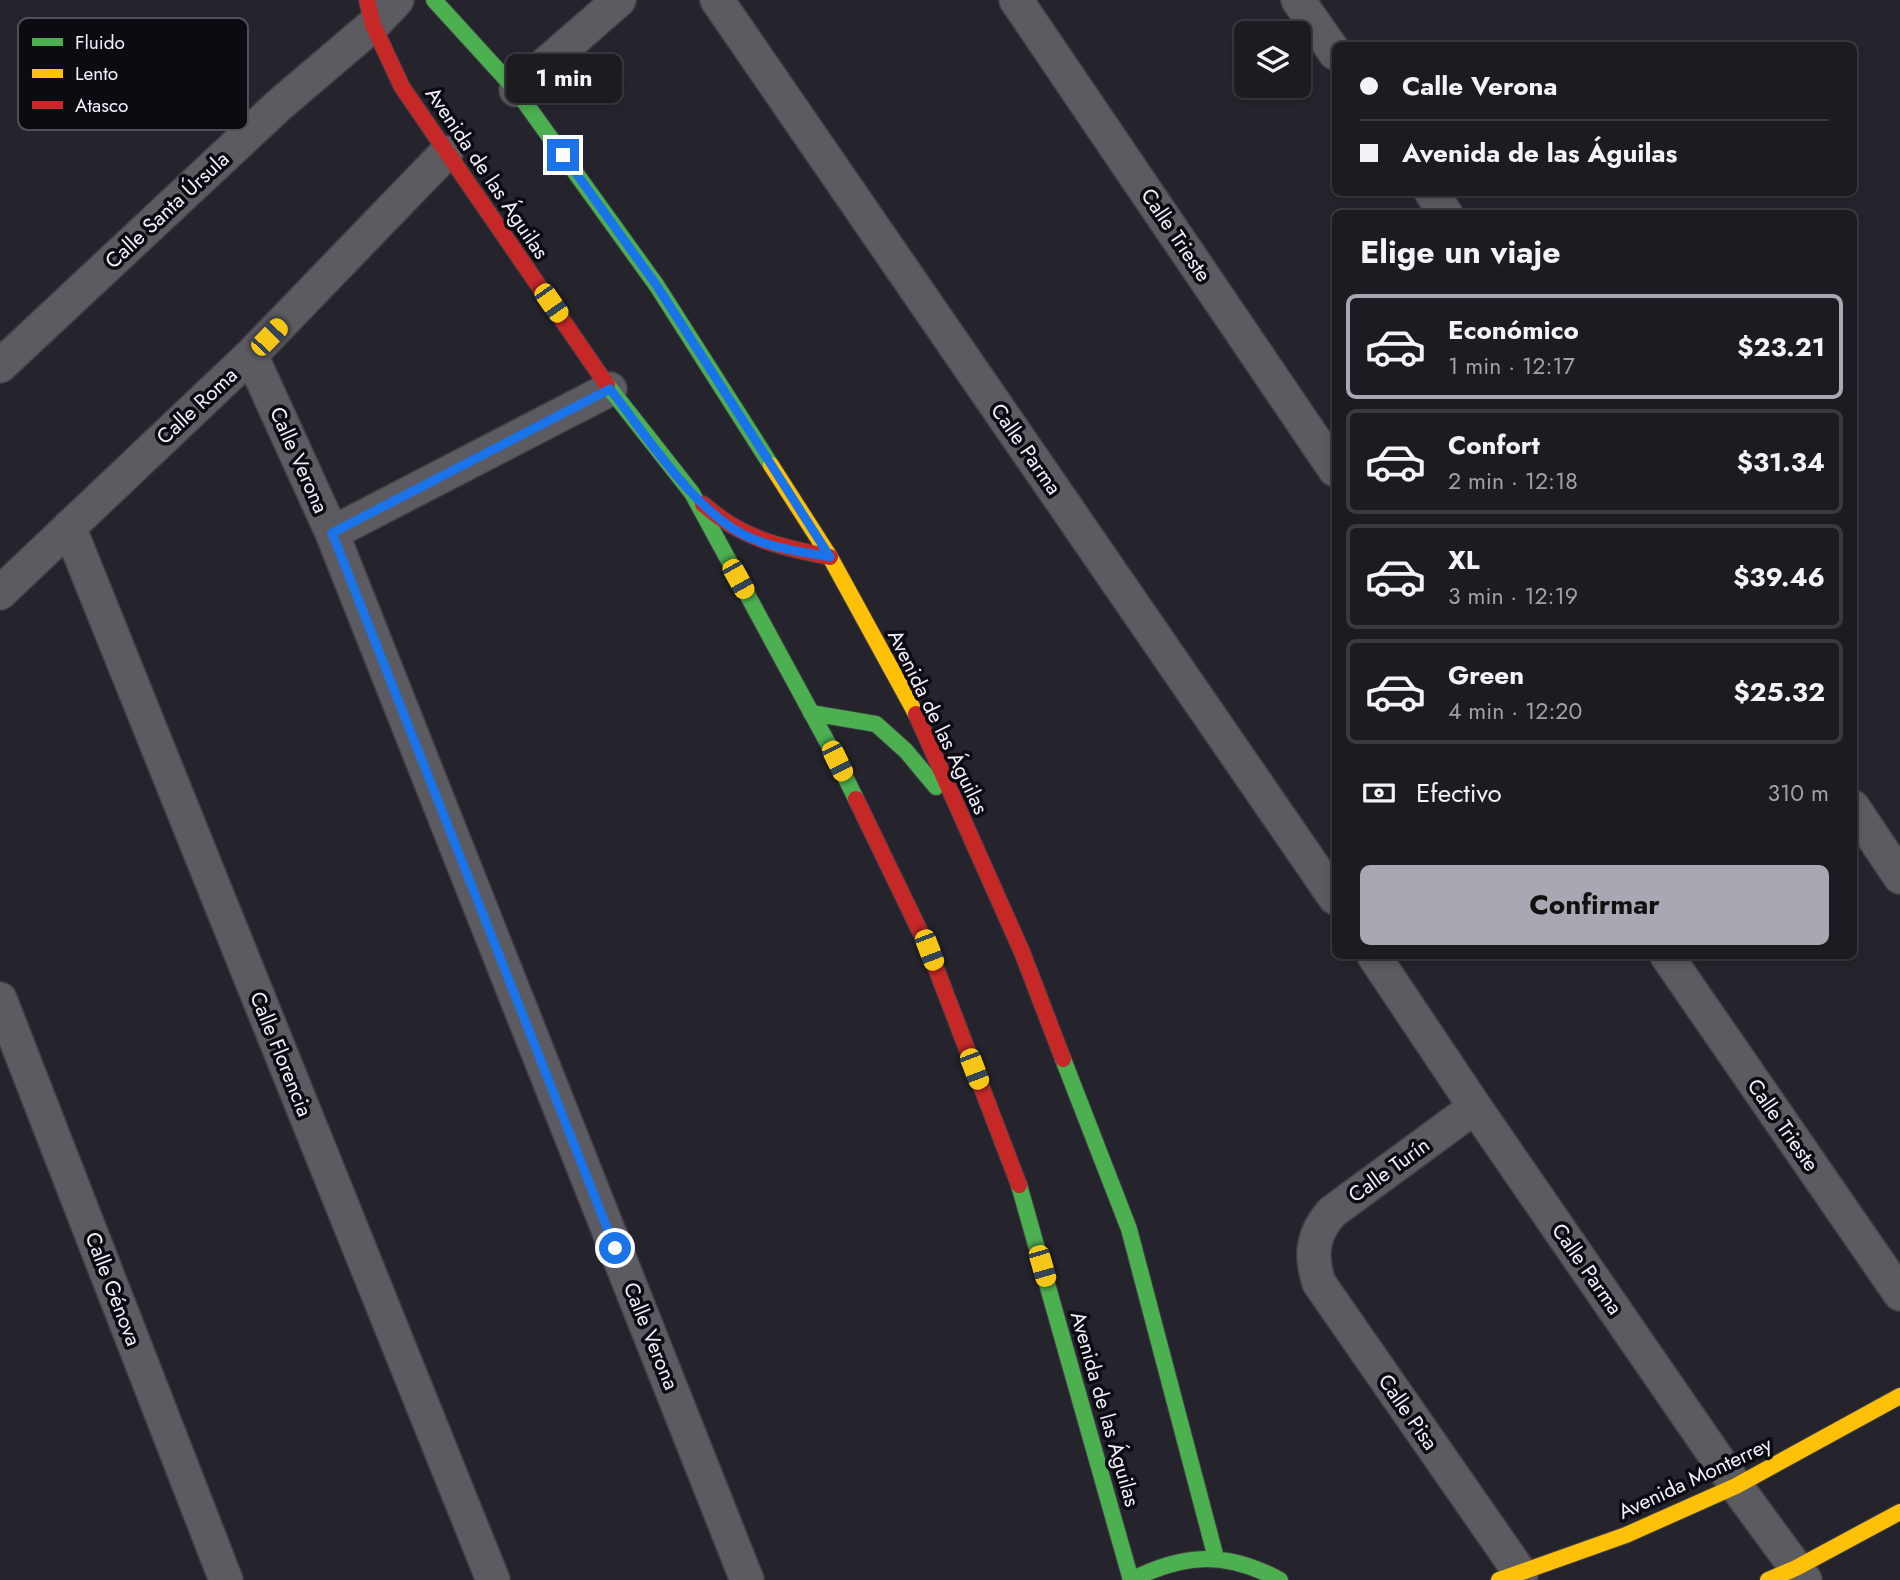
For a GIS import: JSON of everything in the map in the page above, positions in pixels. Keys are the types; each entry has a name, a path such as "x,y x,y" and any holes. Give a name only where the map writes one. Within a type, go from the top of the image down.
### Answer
{"street":[{"name":"Calle Santa Úrsula","path":"0,366 278,106 370,12 397,0"},
{"name":"Avenida de las Águilas","path":"434,0 516,90 657,286 830,557 917,716 1022,952 1129,1229 1216,1558"},
{"path":"516,90 619,0"},
{"name":"Calle Parma","path":"717,0 1332,894"},
{"name":"Calle Trieste","path":"1016,0 1332,466"},
{"path":"1298,0 1332,49"},
{"name":"Avenida de las Águilas","path":"370,12 402,87 446,153 610,389 692,493 837,761 929,950 1020,1188 1131,1580"},
{"name":"Calle Roma","path":"0,593 251,355 446,153"},
{"name":"Calle Verona","path":"251,355 332,533 747,1580"},
{"path":"332,533 610,389"},
{"path":"692,493 720,521 749,538 777,547 830,557"},
{"name":"Calle Florencia","path":"69,527 493,1580"},
{"path":"811,713 876,724 906,751 962,818"},
{"path":"1857,813 1900,877"},
{"name":"Calle Parma","path":"1376,959 1736,1486 1790,1576"},
{"name":"Calle Trieste","path":"1669,959 1900,1294"},
{"name":"Calle Génova","path":"0,999 226,1580"},
{"name":"Calle Turín","path":"1314,1243 1321,1224 1332,1212 1475,1107"},
{"name":"Calle Pisa","path":"1314,1243 1313,1263 1319,1283 1510,1577"},
{"name":"Avenida Monterrey","path":"1510,1577 1626,1535 1736,1486 1900,1396"},
{"path":"1790,1576 1900,1512"},
{"path":"1131,1580 1172,1562 1216,1558 1260,1568 1280,1580"}],"traffic: fast":[{"path":"434,0 516,90 657,286 771,465"},
{"path":"607,385 692,493 856,799"},
{"path":"811,713 876,724 906,751 936,787"},
{"path":"1063,1059 1129,1229 1216,1558"},
{"path":"1019,1185 1131,1580"},
{"path":"1131,1580 1169,1565 1206,1559 1242,1564 1280,1580"}],"traffic: slow":[{"path":"771,465 830,557 916,714"},
{"path":"1499,1580 1626,1535 1736,1486 1900,1396"},
{"path":"1768,1580 1796,1568 1900,1512"}],"traffic: jam":[{"path":"367,0 373,25 402,87 607,385"},
{"path":"703,504 747,534 830,557"},
{"path":"916,714 1022,952 1063,1059"},
{"path":"856,799 929,950 1019,1185"}],"route":[{"path":"563,155 657,286 830,557 777,547 749,538 720,521 692,493 610,389 332,533 615,1248"}]}
